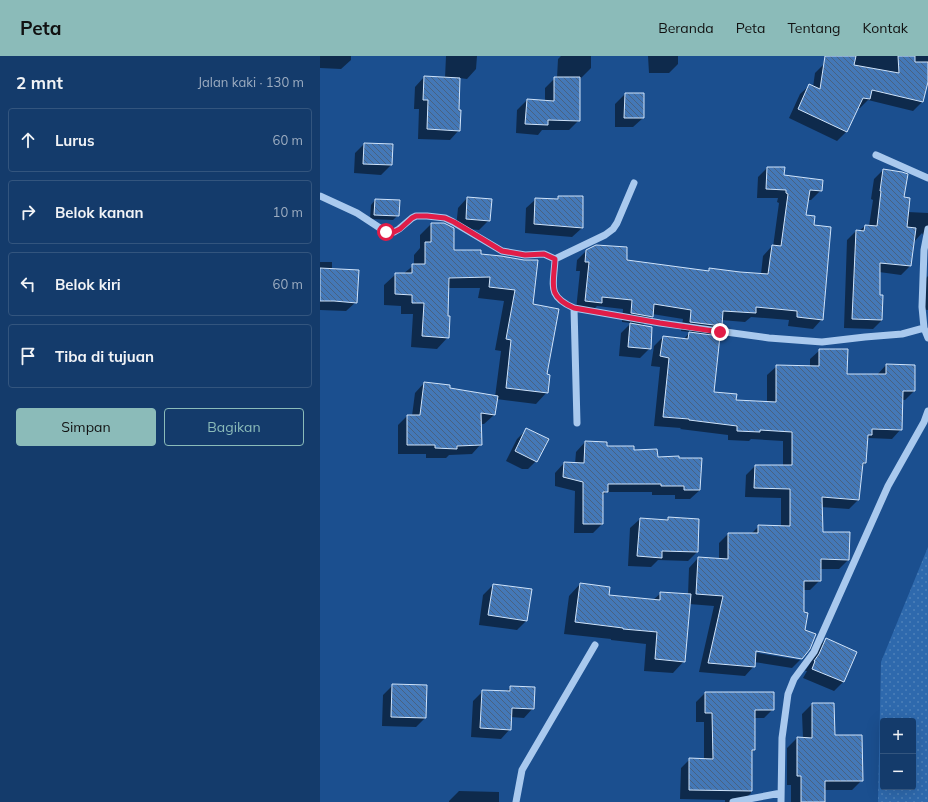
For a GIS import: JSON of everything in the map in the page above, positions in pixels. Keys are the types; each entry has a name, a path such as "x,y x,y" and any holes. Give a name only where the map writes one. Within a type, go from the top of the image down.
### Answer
{"street":[{"path":"876,155 928,178"},
{"path":"555,259 605,235 613,229 634,183"},
{"path":"320,196 357,213 386,232 394,232 400,229 416,216 445,218 502,251 525,255 544,254 555,259"},
{"path":"928,229 924,250 922,307 924,328 928,338"},
{"path":"555,259 553,280 554,290 557,297 565,304 574,308 660,323 769,338 822,342 902,334 924,328"},
{"path":"574,308 577,423"},
{"path":"781,802 782,738 788,694 794,679 814,652 888,486 924,422 928,411"},
{"path":"516,802 522,770 595,645"},
{"path":"733,802 781,793"}],"shaded area":[{"path":"928,547 928,802 878,802 881,662"}],"building":[{"path":"825,56 856,56 854,65 899,73 898,56 915,56 915,62 928,62 928,82 923,102 872,90 870,99 863,98 847,132 798,109 809,84 820,89"},
{"path":"424,76 460,78 460,131 427,129 428,100 423,100"},
{"path":"554,77 580,77 580,121 548,120 548,125 525,124 527,99 554,101"},
{"path":"625,93 644,93 644,118 624,118"},
{"path":"364,143 393,144 392,165 363,164"},
{"path":"767,167 785,167 784,175 823,180 822,191 810,190 806,215 815,216 814,225 831,227 823,320 797,317 797,311 756,307 756,313 723,311 722,326 690,322 691,310 654,304 653,317 631,313 632,300 602,297 602,303 585,301 589,262 585,262 586,250 596,245 627,247 627,260 709,271 709,268 768,274 772,245 781,246 788,194 786,193 786,190 766,189"},
{"path":"883,169 908,174 904,197 910,198 907,227 916,228 911,266 880,263 880,295 883,295 882,320 852,319 856,230 864,231 865,225 877,226"},
{"path":"558,196 583,196 583,228 534,224 535,198 558,199"},
{"path":"467,197 492,199 490,221 466,219"},
{"path":"375,199 400,200 399,216 374,215"},
{"path":"431,223 444,223 454,228 454,250 481,250 481,254 524,260 538,260 533,304 559,309 547,374 550,375 548,393 506,388 511,340 506,339 515,290 489,287 490,277 449,278 449,338 422,336 424,303 412,303 412,295 395,294 395,273 412,273 412,264 425,264 425,242 431,242"},
{"path":"320,268 359,270 357,303 320,301"},
{"path":"630,323 652,327 651,349 628,347"},
{"path":"689,332 720,336 714,392 737,394 736,400 776,402 776,365 819,366 819,349 848,349 847,374 886,374 886,364 915,365 915,391 903,391 902,430 872,429 872,435 868,435 866,463 863,463 859,500 822,497 823,532 850,532 849,560 821,559 821,581 804,581 804,612 808,613 805,630 816,634 810,649 802,659 756,651 755,667 708,663 723,596 696,594 698,557 728,559 728,533 758,533 758,525 790,526 790,489 754,488 755,465 792,465 792,432 760,430 760,432 737,431 737,426 663,417 669,358 660,356 663,336 688,339"},
{"path":"424,382 450,385 450,388 498,396 495,415 481,413 482,445 457,446 457,449 435,448 435,445 407,445 407,415 420,415"},
{"path":"526,428 549,439 537,462 515,451"},
{"path":"585,441 607,442 607,446 634,446 634,450 657,449 658,457 679,456 679,458 702,458 700,490 684,490 684,486 661,486 661,484 608,484 608,492 603,492 603,524 583,524 583,482 563,477 564,462 584,463"},
{"path":"668,517 699,519 698,552 662,551 662,558 637,556 640,518 668,520"},
{"path":"580,583 610,587 609,595 660,600 660,592 691,594 685,662 655,659 657,632 575,622"},
{"path":"493,584 532,589 527,621 488,615"},
{"path":"826,638 857,652 844,682 812,669 814,661"},
{"path":"392,684 427,685 426,718 391,717"},
{"path":"510,686 535,687 534,709 512,708 511,730 480,728 482,690 510,691"},
{"path":"705,692 774,692 774,710 755,710 755,750 752,750 752,791 689,790 689,758 713,759 712,713 705,713"},
{"path":"812,703 834,703 835,735 862,735 863,781 825,781 825,802 801,802 801,776 797,776 797,737 812,738"}],"route":[{"path":"386,232 394,232 400,229 416,216 445,218 502,251 525,255 544,254 555,259 553,280 554,290 557,297 565,304 574,308 720,332"}]}
